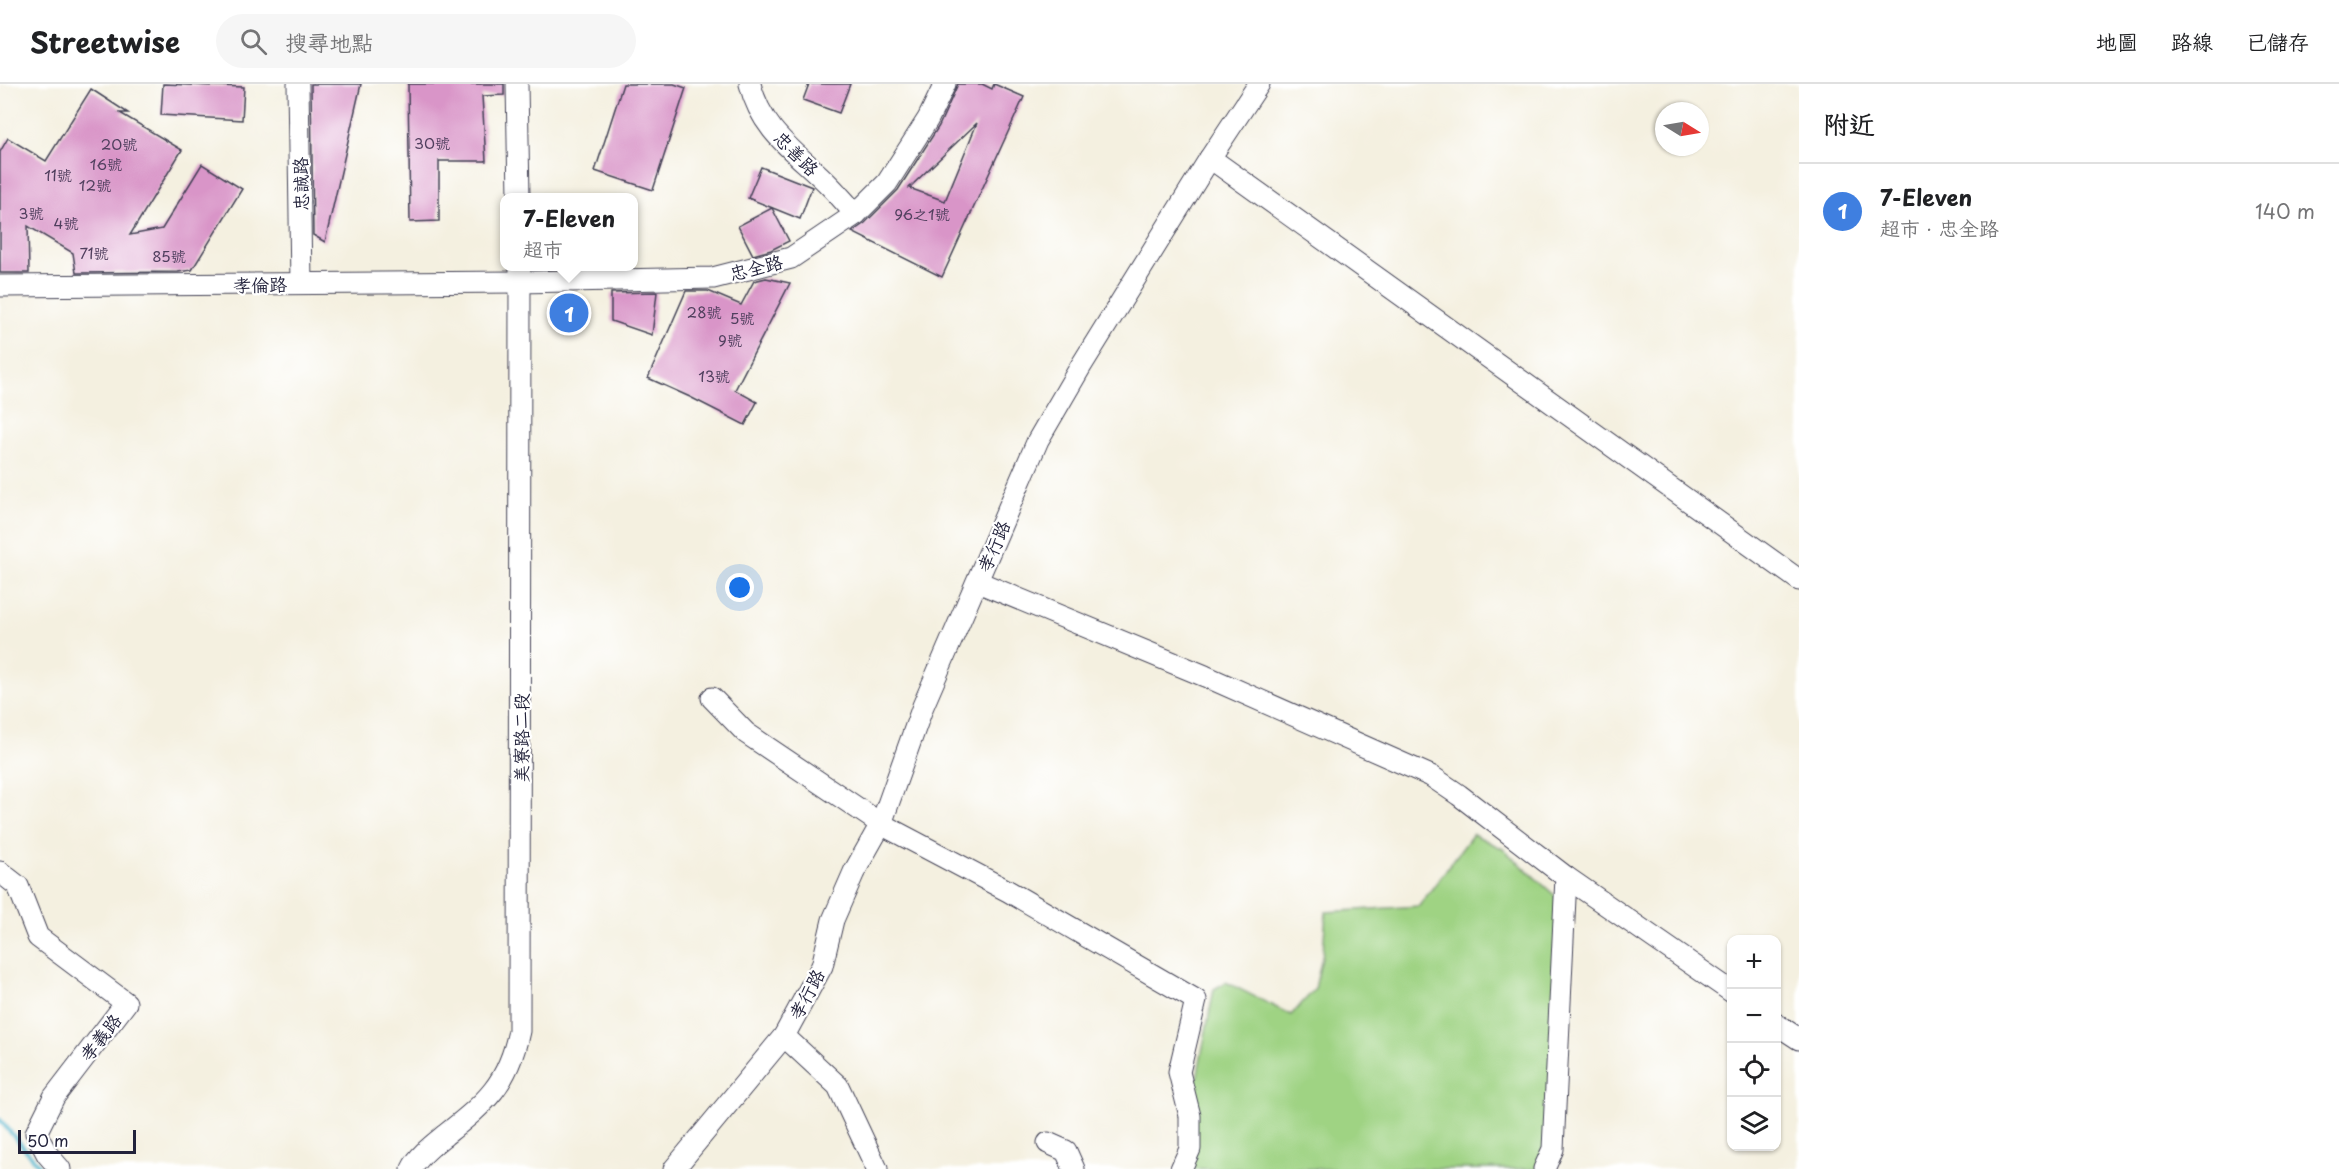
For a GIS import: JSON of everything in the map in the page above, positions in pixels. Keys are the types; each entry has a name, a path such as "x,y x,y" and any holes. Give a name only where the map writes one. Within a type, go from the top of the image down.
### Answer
{"street":[{"name":"忠誠路","path":"298,84 302,283"},
{"path":"517,84 519,193"},
{"name":"忠善路","path":"750,84 775,134 830,185 856,214"},
{"name":"忠全路","path":"520,274 713,278 791,258 856,214 887,183 928,119 945,84"},
{"name":"孝行路","path":"674,1169 784,1036 822,966 833,920 854,872 881,824 923,706 1038,440 1081,366 1210,158 1259,84"},
{"path":"1210,158 1799,580"},
{"name":"孝倫路","path":"0,286 302,283 520,274"},
{"name":"美寮路二段","path":"412,1169 435,1143 481,1106 495,1090 511,1062 519,1031 520,274"},
{"path":"978,582 1205,676 1431,776 1566,877 1727,989"},
{"path":"712,698 746,734 881,824 1008,891 1196,1000 1179,1072 1190,1116 1190,1149 1181,1169"},
{"name":"孝義路","path":"0,872 18,886 38,937 126,1003 54,1097 36,1133 46,1154 60,1169"},
{"path":"1544,1169 1553,1149 1566,877"},
{"path":"1781,1027 1799,1039"},
{"name":"孝行路","path":"784,1036 838,1086 877,1169"},
{"path":"1048,1143 1066,1151 1074,1169"}],"green space":[{"path":"1473,834 1503,849 1560,900 1549,1147 1538,1169 1186,1169 1187,1130 1214,989 1226,982 1291,1015 1315,989 1323,952 1326,912 1419,906"}],"building":[{"path":"163,84 244,87 242,120 161,115"},
{"path":"311,84 361,84 325,242 313,235"},
{"path":"408,84 504,84 504,95 482,96 486,161 439,161 439,221 410,222"},
{"path":"623,84 674,84 686,88 653,190 595,171"},
{"path":"809,84 850,84 839,113 803,100"},
{"path":"958,84 982,84 992,89 994,84 1024,97 942,277 852,232 865,223 898,190 939,126","holes":["977,123 945,201 909,188"]},
{"path":"91,89 128,113 120,113 182,150 130,235 162,229 202,164 242,189 192,270 76,273 73,253 28,226 29,273 0,273 0,152 8,138 46,161"},
{"path":"761,167 812,187 800,219 748,198"},
{"path":"772,208 789,241 771,250 753,255 738,226"},
{"path":"766,278 790,283 735,390 757,402 745,425 648,378 686,291 708,291 741,305 754,281"},
{"path":"657,292 652,335 611,321 611,293"}],"waterway":[{"path":"0,1120 42,1169"}],"place":[{"name":"7-Eleven","path":"569,313"}]}
